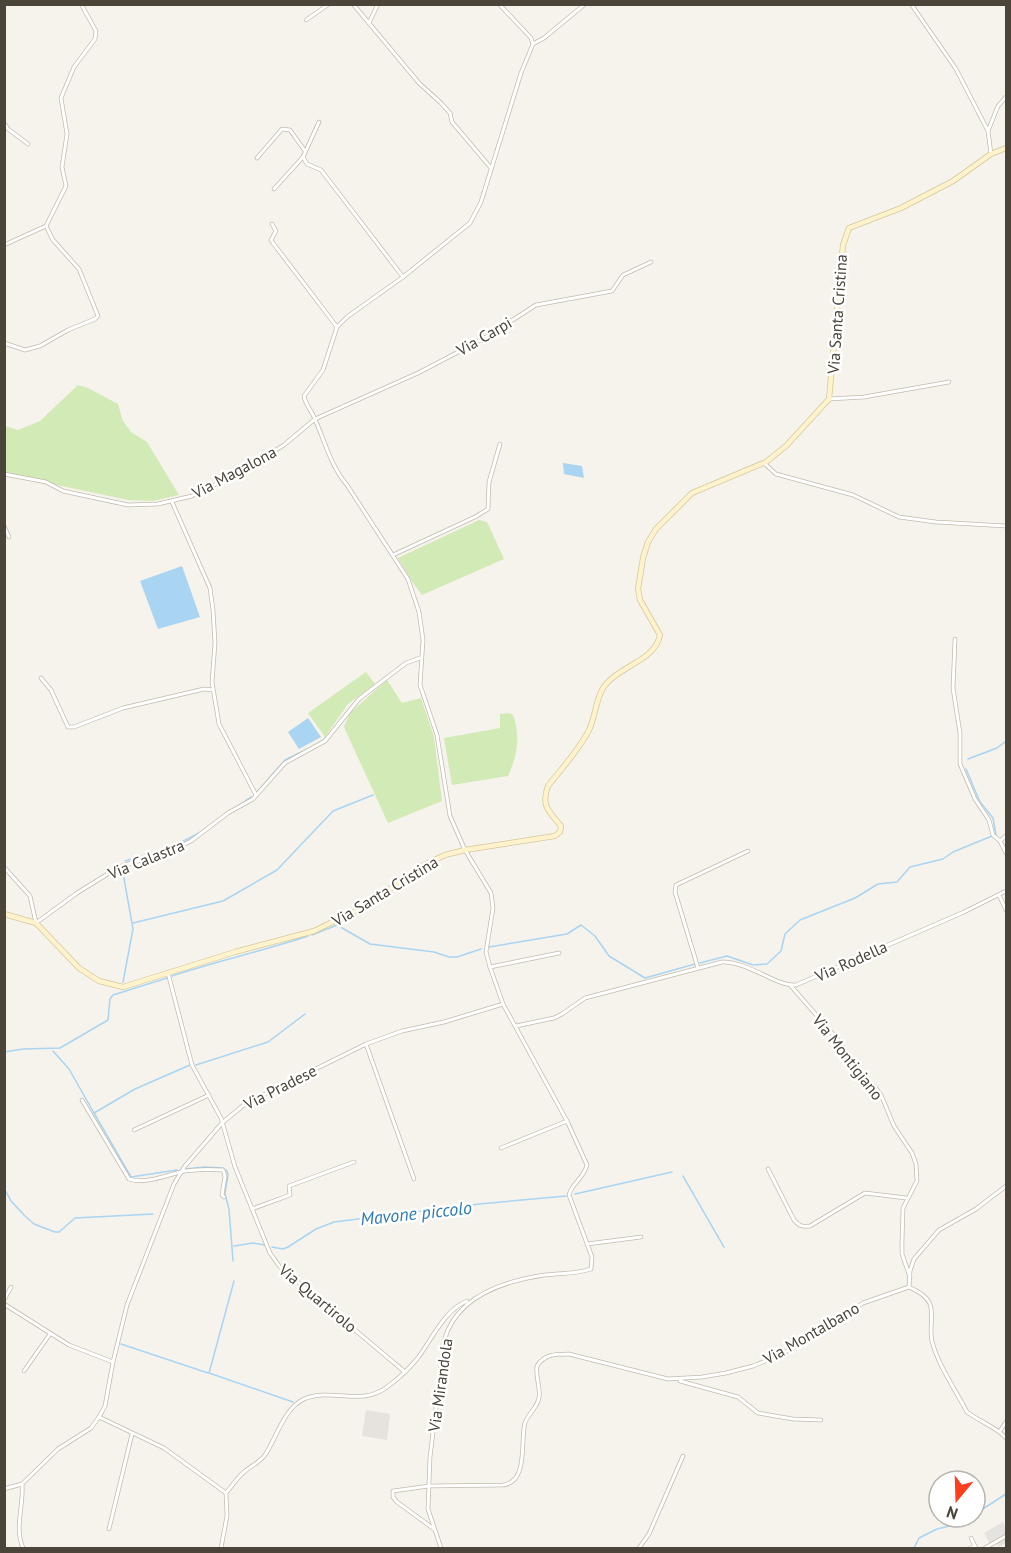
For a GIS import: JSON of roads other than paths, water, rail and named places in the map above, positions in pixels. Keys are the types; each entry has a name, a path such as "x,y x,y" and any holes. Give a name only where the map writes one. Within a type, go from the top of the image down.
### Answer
{"street":[{"path":"4,245 46,226 66,186 62,167 67,134 61,98 74,67 95,39 96,31 81,4"},
{"path":"306,20 329,4"},
{"path":"353,4 419,83 446,108 452,122 490,168"},
{"path":"369,23 378,4"},
{"path":"500,4 531,38 533,45"},
{"path":"465,850 450,816 437,735 420,685 423,640 419,612 408,579 337,473 315,419 304,401 304,396 323,370 337,327 355,310 403,277 470,223 481,202 521,73 533,45 585,4"},
{"path":"911,4 956,69 988,131 991,153"},
{"path":"988,131 998,106 1006,97"},
{"path":"274,189 296,162 303,157 319,122"},
{"path":"4,123 8,129 28,144"},
{"path":"257,158 282,129 290,130 305,151"},
{"name":"Via Santa Cristina","path":"4,867 30,896 36,923 79,968 99,981 123,987 235,952 314,931 366,906 424,865 445,855 555,836 560,832 561,826 545,804 544,796 548,786 587,734 594,720 605,684 652,651 659,643 660,635 640,600 638,589 648,542 667,517 692,493 764,462 786,446 829,399 844,235 849,228 901,208 953,182 991,153 1006,148"},
{"path":"303,157 307,164 321,170 403,277"},
{"path":"272,224 276,231 271,240 337,327"},
{"path":"4,343 25,350 40,346 98,316 79,268 53,240 46,226"},
{"name":"Via Carpi","path":"315,419 418,373 491,334 536,305 612,291 623,275 651,262"},
{"name":"Via Santa Cristina","path":"829,399 864,397 949,382"},
{"name":"Via Magalona","path":"4,474 46,482 63,491 128,505 172,502 206,491 234,475 284,445 315,419"},
{"path":"393,555 488,509 489,482 500,444"},
{"path":"764,462 776,474 853,495 899,517 936,522 1006,526"},
{"path":"172,502 210,588 215,643 212,682 219,724 256,795"},
{"path":"4,526 9,537"},
{"path":"955,639 953,688 960,733 960,764 975,799 989,820 993,835 1000,841 1006,853"},
{"name":"Via Calastra","path":"36,923 76,893 119,867 173,850 191,841 256,795 285,763 325,741 359,699 406,663 420,658"},
{"path":"41,678 51,690 68,727 74,727 123,708 204,689 213,690"},
{"path":"1000,841 1006,836"},
{"name":"Via Mirandola","path":"441,1548 429,1509 430,1457 444,1341 451,1322 469,1301 482,1293 521,1280 589,1270 593,1264 569,1195 570,1189 585,1172 587,1165 567,1121 503,1004 486,952 493,908 491,893 465,850"},
{"path":"698,968 675,892 676,885 678,882 748,851"},
{"name":"Via Rodella","path":"790,985 964,912 1006,891"},
{"path":"999,895 1006,910"},
{"path":"4,914 36,923"},
{"path":"490,967 559,953"},
{"path":"516,1026 562,1014 585,998 722,962 735,963 790,985"},
{"name":"Via Quartirolo","path":"168,973 192,1065 221,1118 235,1167 270,1253 280,1267 405,1372"},
{"name":"Via Montigiano","path":"790,985 838,1040 881,1095 889,1116 912,1153 916,1164 917,1181 903,1208 902,1242 902,1254 910,1277"},
{"name":"Via Pradese","path":"4,1489 22,1484 58,1449 91,1428 99,1417 105,1406 127,1305 181,1172 222,1123 245,1104 366,1044 402,1031 444,1022 503,1004"},
{"path":"366,1044 414,1179"},
{"path":"134,1130 209,1095"},
{"path":"82,1100 129,1179 140,1181 181,1172 205,1169 223,1170 225,1176 222,1194 224,1197"},
{"path":"501,1148 567,1121"},
{"path":"252,1209 290,1195 289,1186 354,1162"},
{"path":"768,1169 795,1220 804,1227 810,1226 865,1193 907,1198"},
{"path":"1006,1186 976,1209 939,1230 914,1258 909,1287 926,1297 930,1304 931,1339 935,1353 968,1412 1000,1431 1006,1438"},
{"path":"587,1244 641,1237"},
{"path":"4,1312 11,1287"},
{"name":"Via Montalbano","path":"676,1380 726,1373 766,1361 819,1332 863,1303 909,1287"},
{"path":"221,1548 226,1521 226,1492 242,1473 265,1456 284,1420 303,1400 343,1395 370,1397 384,1389 405,1372 446,1318 456,1308 469,1301"},
{"path":"6,1304 69,1346 113,1362"},
{"path":"24,1371 50,1334"},
{"name":"Via Montalbano","path":"429,1486 503,1485 513,1481 517,1476 523,1454 525,1424 539,1396 537,1365 544,1358 554,1354 568,1354 738,1397 758,1413 793,1419 821,1420"},
{"path":"99,1417 132,1434 151,1440 226,1492"},
{"path":"1000,1431 1006,1422"},
{"path":"109,1529 132,1434"},
{"path":"639,1548 649,1534 683,1456"},
{"path":"22,1484 19,1529 23,1548"},
{"path":"429,1486 393,1491 393,1497 435,1530"},
{"path":"985,1548 1006,1536"},
{"path":"970,1548 976,1547 971,1538"}],"water":[{"path":"563,463 582,466 584,478 564,474"},
{"path":"182,566 200,617 158,629 140,581"},
{"path":"308,718 321,737 299,749 288,732"}],"waterway":[{"name":"Mavone piccolo","path":"968,759 997,748 1006,741"},
{"path":"257,792 285,760 312,747"},
{"name":"Mavone piccolo","path":"966,769 980,802 993,818 996,835"},
{"path":"133,923 223,901 277,870 333,811 373,795"},
{"path":"125,861 172,847 199,833 251,797"},
{"name":"Mavone piccolo","path":"700,963 727,956 753,965 767,964 781,951 785,934 800,920 855,898 878,884 897,882 910,867 943,859 953,852 992,836"},
{"path":"123,873 133,929 123,982"},
{"name":"Mavone piccolo","path":"312,935 337,925 370,944 434,952 449,957 457,957 481,949"},
{"name":"Mavone piccolo","path":"489,947 567,934 581,925 595,936 609,956 645,978 695,964"},
{"name":"Mavone piccolo","path":"172,976 308,936"},
{"name":"Mavone piccolo","path":"4,1052 60,1048 108,1020 110,999 113,995 167,978"},
{"name":"Mavone piccolo","path":"196,1065 268,1042 305,1014"},
{"name":"Mavone piccolo","path":"53,1051 69,1069 94,1113 135,1089 190,1065"},
{"name":"Mavone piccolo","path":"94,1113 131,1177 177,1170"},
{"name":"Mavone piccolo","path":"185,1169 205,1167 223,1168 227,1171 225,1194 229,1209 233,1261"},
{"name":"Mavone piccolo","path":"575,1194 672,1172"},
{"name":"Mavone piccolo","path":"683,1176 724,1247"},
{"name":"Mavone piccolo","path":"4,1188 11,1201 34,1224 55,1232 59,1232 75,1218 153,1214"},
{"name":"Mavone piccolo","path":"272,1247 283,1249 288,1247 316,1229 334,1222 566,1196"},
{"name":"Mavone piccolo","path":"234,1246 253,1243 265,1245"},
{"name":"Mavone piccolo","path":"234,1281 209,1373 293,1402"},
{"name":"Mavone piccolo","path":"121,1344 208,1373"},
{"path":"987,1506 1006,1494"},
{"path":"914,1548 919,1538 937,1529"}]}
